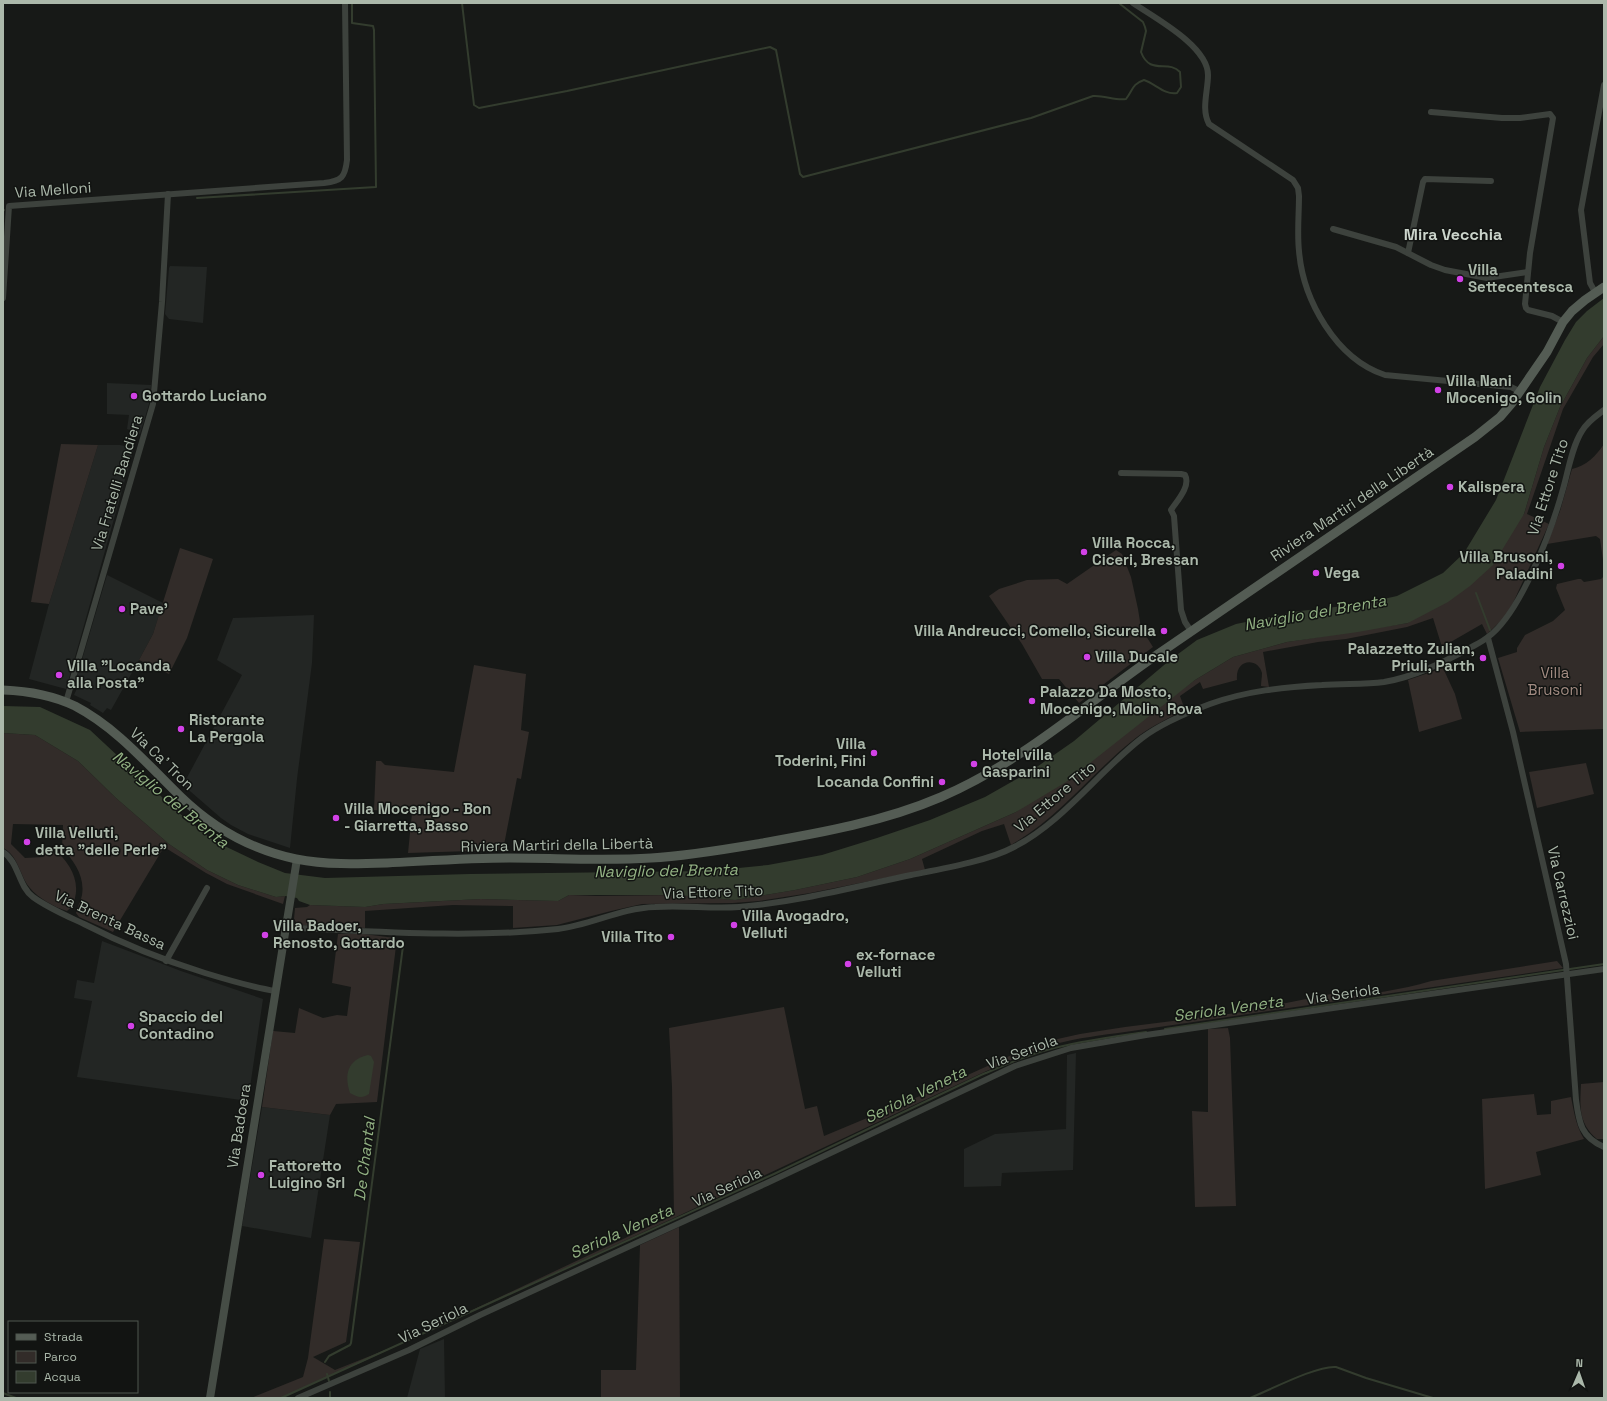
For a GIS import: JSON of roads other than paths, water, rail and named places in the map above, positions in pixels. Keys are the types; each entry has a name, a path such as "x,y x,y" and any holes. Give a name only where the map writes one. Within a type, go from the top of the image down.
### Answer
{"main road":[{"name":"Riviera Martiri della Libertà","path":"297,859 352,864 508,858 651,858 689,855 812,834 850,825 921,804 941,796 977,779 1037,743 1191,631 1475,437 1500,417 1521,392 1547,352 1563,322 1572,311 1604,287"},
{"name":"Via Ca' Tron","path":"3,690 37,693 66,702 86,712 128,745 183,799 220,828 253,846 297,859"},
{"name":"Via Badoera","path":"210,1398 297,859"}],"street":[{"path":"168,194 324,183 333,182 342,177 346,170 345,3"},
{"path":"1133,3 1186,40 1201,54 1208,70 1205,105 1206,116 1209,124 1293,180 1298,188 1299,250 1305,284 1315,309 1325,326 1341,345 1361,364 1369,369 1385,375 1511,387 1521,392"},
{"path":"1596,292 1590,283 1581,210 1604,85"},
{"path":"1431,112 1502,118 1520,118 1550,114 1553,118 1524,304 1526,308 1552,316 1563,322"},
{"path":"1408,253 1423,182 1425,179 1491,181"},
{"name":"Via Melloni","path":"3,298 9,206 168,194"},
{"name":"Via Fratelli Bandiera","path":"66,702 153,404 162,302 168,194"},
{"path":"1333,229 1396,247 1431,265 1445,270 1487,278 1528,272"},
{"name":"Via Ettore Tito","path":"286,926 298,928 413,933 483,933 556,929 637,909 657,907 730,907 766,904 941,869 985,858 1012,849 1039,831 1142,738 1163,725 1189,712 1246,694 1279,688 1379,683 1394,680 1437,665 1488,638 1503,624 1525,587 1557,509 1579,436 1587,425 1604,410"},
{"path":"1121,474 1185,475 1187,479 1187,484 1171,510 1174,516 1181,610 1185,622 1191,631"},
{"name":"Via Carrezzioi","path":"1488,638 1513,732 1567,971 1578,1118 1588,1137 1604,1147"},
{"name":"Via Brenta Bassa","path":"3,852 13,863 27,891 36,899 122,943 166,961 247,986 275,991"},
{"path":"166,961 207,888"},
{"name":"Via Seriola","path":"298,1398 409,1350 480,1315 767,1183 978,1082 1034,1058 1071,1048 1146,1035 1526,980 1567,971 1604,969"}],"water":[{"name":"Naviglio del Brenta","path":"1604,298 1604,336 1587,358 1560,407 1544,447 1524,514 1493,565 1470,586 1448,602 1408,623 1287,642 1233,657 1195,680 1066,782 1016,812 910,859 857,877 795,890 735,900 676,895 569,895 558,901 481,899 383,904 365,907 310,905 299,901 297,898 285,896 276,897 238,885 207,870 169,844 116,798 78,761 35,735 3,733 3,706 40,707 90,730 179,813 214,841 285,873 325,878 470,874 708,871 768,865 822,855 930,820 985,797 1031,771 1074,741 1170,660 1197,640 1236,624 1300,611 1361,604 1397,596 1443,573 1464,553 1496,500 1540,387 1565,340 1576,322"},
{"path":"368,1055 371,1056 374,1062 369,1094 364,1097 357,1096 350,1093 347,1080 349,1069 351,1064 355,1061"}],"waterway":[{"path":"197,198 376,187 374,30 373,26 352,23 352,3"},
{"path":"462,3 474,105 479,108 567,91 770,47 776,50 800,174 803,177 1031,118 1093,96 1126,99 1135,85 1144,80 1164,91 1177,93 1181,87 1180,72 1175,68 1154,65 1145,59 1141,52 1146,31 1143,22 1120,4"},
{"path":"1476,593 1490,630"},
{"name":"De Chantal","path":"325,1362 329,1356 350,1345 351,1343 403,946"},
{"name":"Seriola Veneta","path":"1165,1029 1604,964"},
{"name":"Seriola Veneta","path":"281,1398 774,1174 981,1075 1014,1061 1038,1052 1071,1044 1146,1032"},
{"path":"1250,1398 1306,1374 1328,1367 1336,1367 1366,1378 1433,1398"},
{"name":"Seriola Veneta","path":"327,1374 329,1381"},
{"path":"330,1392 330,1398"},
{"name":"Seriola Veneta","path":"3,1393 16,1398"}],"place":[{"name":"Villa Settecentesca","path":"1460,279"},
{"name":"Villa Nani Mocenigo, Golin","path":"1438,390"},
{"name":"Gottardo Luciano","path":"134,396"},
{"name":"Kalispera","path":"1450,487"},
{"name":"Villa Rocca, Ciceri, Bressan","path":"1084,552"},
{"name":"Villa Brusoni, Paladini","path":"1561,566"},
{"name":"Vega","path":"1316,573"},
{"name":"Pave'","path":"122,609"},
{"name":"Villa Andreucci, Comello, Sicurella","path":"1164,631"},
{"name":"Villa Ducale","path":"1087,657"},
{"name":"Palazzetto Zulian, Priuli, Parth","path":"1483,658"},
{"name":"Villa \"Locanda alla Posta\"","path":"59,675"},
{"name":"Palazzo Da Mosto, Mocenigo, Molin, Rova","path":"1032,701"},
{"name":"Ristorante La Pergola","path":"181,729"},
{"name":"Villa Toderini, Fini","path":"874,753"},
{"name":"Hotel villa Gasparini","path":"974,764"},
{"name":"Locanda Confini","path":"942,782"},
{"name":"Villa Mocenigo - Bon - Giarretta, Basso","path":"336,818"},
{"name":"Villa Velluti, detta \"delle Perle\"","path":"27,842"},
{"name":"Villa Avogadro, Velluti","path":"734,925"},
{"name":"Villa Badoer, Renosto, Gottardo","path":"265,935"},
{"name":"Villa Tito","path":"671,937"},
{"name":"ex-fornace Velluti","path":"848,964"},
{"name":"Spaccio del Contadino","path":"131,1026"},
{"name":"Fattoretto Luigino Srl","path":"261,1175"}],"district":[{"name":"Mira Vecchia","path":"1453,234"}],"park label":[{"name":"Villa Brusoni","path":"1555,682"}]}
